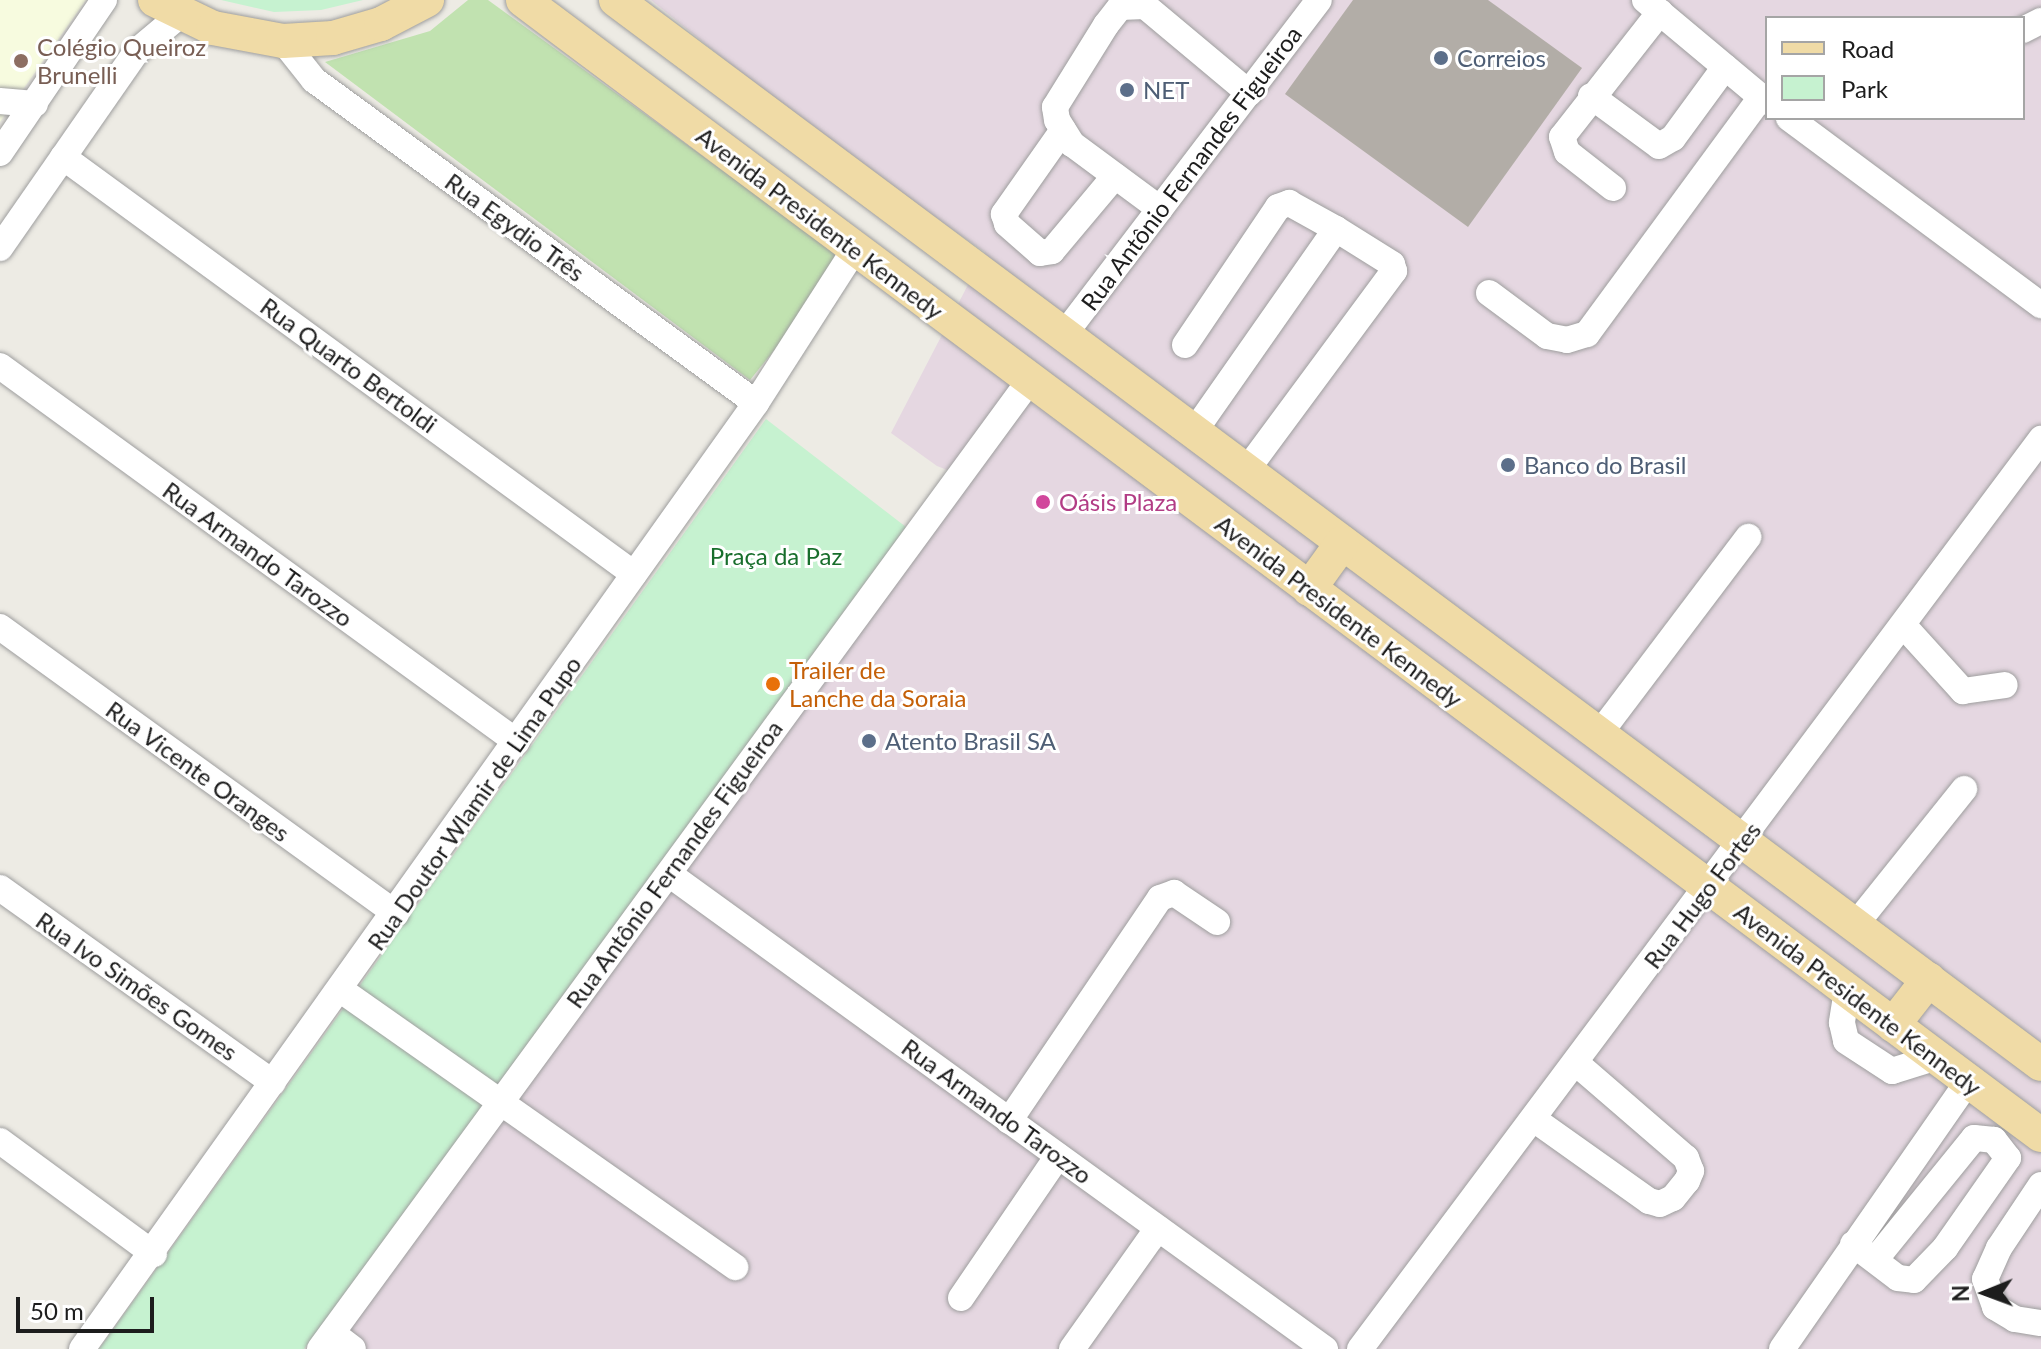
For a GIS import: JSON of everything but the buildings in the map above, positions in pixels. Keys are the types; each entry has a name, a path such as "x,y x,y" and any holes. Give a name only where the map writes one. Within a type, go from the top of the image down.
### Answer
{"main road":[{"path":"168,7 236,34 283,41 333,38 381,24 427,0"},
{"name":"Avenida Presidente Kennedy","path":"523,0 2041,1135"},
{"path":"616,0 2041,1064"},
{"path":"855,249 876,221 897,212"},
{"path":"1030,380 1063,336"},
{"path":"1309,589 1342,543"},
{"path":"1893,1025 1929,979"}],"street":[{"path":"0,153 104,0"},
{"name":"Rua Antônio Fernandes Figueiroa","path":"1063,336 1319,0"},
{"path":"1160,209 1072,144 1055,107 1120,7 1145,6 1249,93"},
{"path":"1489,293 1547,336 1567,340 1587,334 1764,100 1652,6 1591,96 1561,147 1613,188"},
{"path":"0,248 168,7"},
{"name":"Rua Egydio Três","path":"283,41 314,80 756,403"},
{"path":"1591,96 1659,146 1673,138 1725,67"},
{"path":"0,101 35,104"},
{"path":"1792,120 2041,305"},
{"path":"1063,130 1004,214 1007,224 1040,253 1052,251 1115,176"},
{"name":"Rua Quarto Bertoldi","path":"63,157 634,574"},
{"path":"1185,345 1278,207 1289,203 1392,264 1394,271 1246,471"},
{"path":"1193,433 1336,229"},
{"name":"Rua Doutor Wlamir de Lima Pupo","path":"82,1349 154,1254 756,403 855,249"},
{"name":"Rua Armando Tarozzo","path":"0,366 517,742"},
{"name":"Rua Antônio Fernandes Figueiroa","path":"326,1341 1030,380"},
{"name":"Rua Hugo Fortes","path":"1360,1349 1577,1064 2041,439"},
{"path":"1600,733 1748,537"},
{"path":"1904,626 1963,691 2005,685"},
{"name":"Rua Vicente Oranges","path":"0,627 396,914"},
{"path":"1856,924 1964,789"},
{"name":"Rua Armando Tarozzo","path":"669,874 1325,1349"},
{"name":"Rua Ivo Simões Gomes","path":"0,888 273,1083"},
{"path":"1009,1121 1160,898 1174,893 1217,922"},
{"path":"341,990 501,1099 735,1267"},
{"path":"1847,990 1842,1023 1846,1041 1892,1071 1937,1057"},
{"path":"1535,1120 1649,1201 1660,1204 1673,1198 1687,1181 1686,1158 1577,1064"},
{"path":"1782,1349 1968,1081"},
{"path":"1853,1244 1898,1278 1914,1280 1945,1248 2008,1158 1994,1140 1974,1138 1875,1260"},
{"path":"0,1141 154,1254"},
{"path":"961,1298 1058,1156"},
{"path":"2041,1185 1999,1248 1985,1279 1995,1307 2015,1319 2041,1323"},
{"path":"1072,1349 1158,1228"},
{"path":"326,1341 353,1349"}],"shaded area":[{"name":"Colégio Queiroz Brunelli","path":"0,0 86,0 0,122"},
{"path":"651,0 2041,0 2041,1349 319,1349 960,475 937,466 891,433 985,252 836,150"}],"green space":[{"path":"221,0 363,0 321,10 274,12"},
{"path":"468,0 488,0 847,261 750,380 325,62 430,31"},
{"name":"Praça da Paz","path":"766,419 906,527 304,1349 99,1349"}],"place":[{"name":"Correios","path":"1441,58"},
{"name":"Colégio Queiroz Brunelli","path":"21,61"},
{"name":"NET","path":"1127,90"},
{"name":"Banco do Brasil","path":"1508,465"},
{"name":"Oásis Plaza","path":"1043,502"},
{"name":"Trailer de Lanche da Soraia","path":"773,684"},
{"name":"Atento Brasil SA","path":"869,741"}]}
